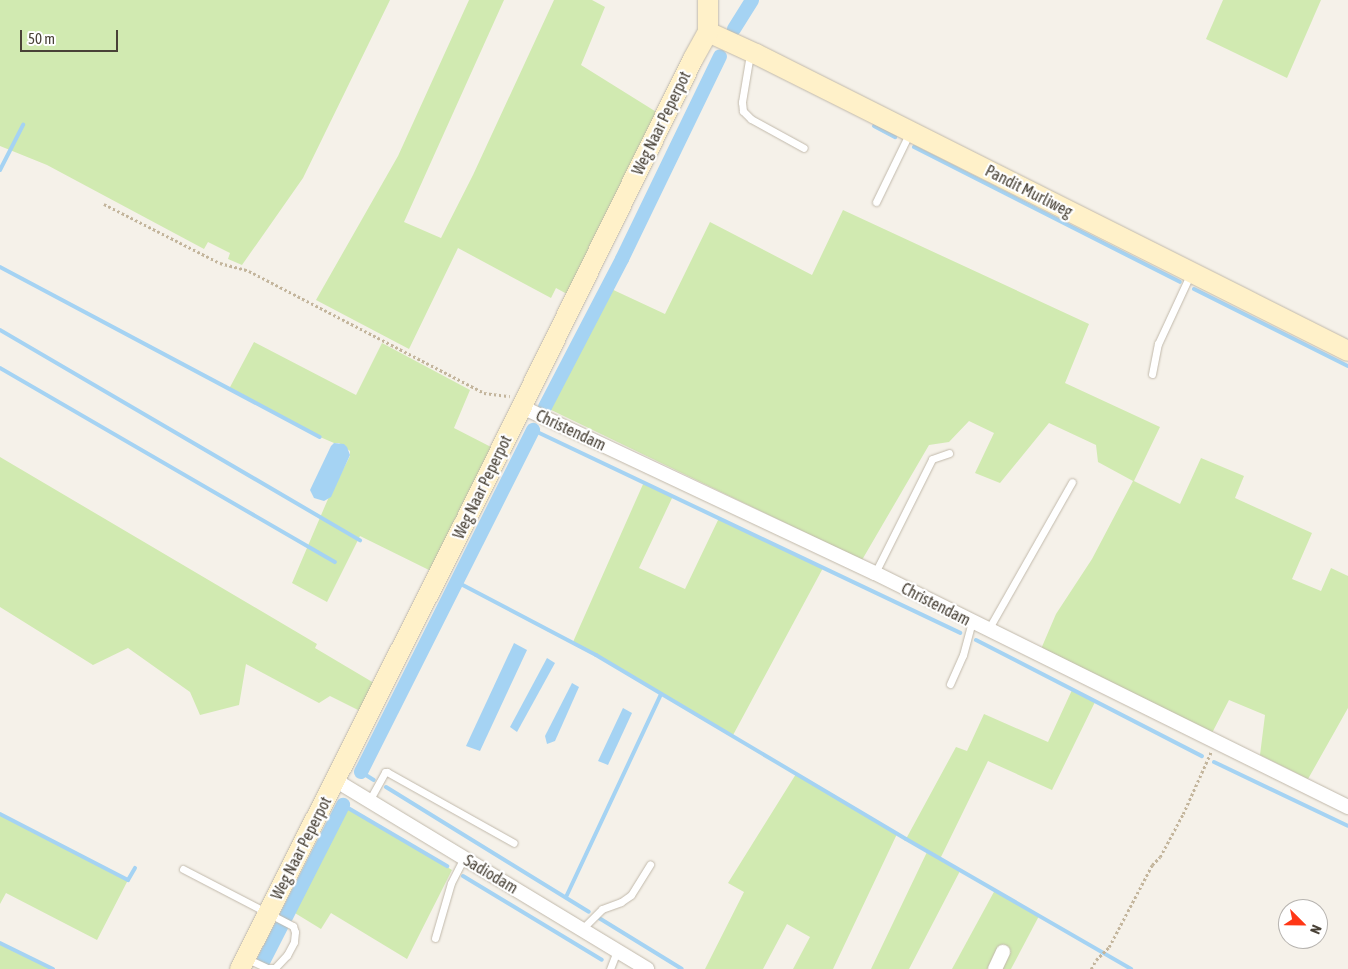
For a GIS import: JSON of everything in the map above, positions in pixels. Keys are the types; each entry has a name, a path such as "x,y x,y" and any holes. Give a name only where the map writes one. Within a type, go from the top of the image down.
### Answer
{"street":[{"name":"Weg Naar Peperpot","path":"243,963 708,32 708,0"},
{"name":"Pandit Murliweg","path":"708,32 910,131 1348,351"},
{"name":"Christendam","path":"524,403 875,573 1348,807"},
{"name":"Sadiodam","path":"335,780 647,969"},
{"path":"995,969 1004,952"}],"lane":[{"path":"751,52 746,65 742,102 743,111 751,118 804,148"},
{"path":"876,202 910,131"},
{"path":"1152,374 1158,344 1191,272"},
{"path":"875,573 932,459 949,453"},
{"path":"988,630 1072,482"},
{"path":"950,684 963,655 972,622"},
{"path":"369,801 385,772 387,772 514,843"},
{"path":"435,938 451,883 464,858"},
{"path":"582,929 602,909 631,896 650,864"},
{"path":"183,868 288,922 295,932 294,942 287,955 275,968 243,963"},
{"path":"610,969 618,951"}],"path":[{"path":"104,204 220,263 249,271 484,393 524,403"},
{"path":"1091,969 1096,960 1109,947 1152,865 1160,857 1183,814 1215,741"}],"green space":[{"path":"0,0 390,0 303,178 242,265 228,259 230,253 208,242 204,249 47,165 0,146"},
{"path":"469,0 504,0 404,222 441,238 473,175 554,0 592,0 605,7 581,65 658,113 567,294 556,288 551,298 458,248 409,349 316,300 398,156"},
{"path":"1223,0 1321,0 1287,78 1206,39"},
{"path":"843,210 1089,324 1065,383 1160,427 1134,481 1180,504 1201,458 1244,476 1235,498 1312,533 1292,579 1321,591 1331,568 1348,576 1348,708 1308,779 1260,755 1265,715 1229,700 1212,733 1041,649 1056,614 1092,559 1133,481 1098,462 1096,445 1049,423 1000,483 975,473 994,433 969,421 949,442 929,445 862,560 545,407 607,287 665,314 710,222 812,275"},
{"path":"254,342 356,395 382,343 470,390 454,428 491,447 431,571 360,536 327,602 292,583 328,499 350,456 350,451 339,443 334,443 320,437 229,389"},
{"path":"0,457 317,644 315,648 374,683 360,711 330,696 319,703 246,664 239,705 200,715 190,692 128,648 93,665 0,607"},
{"path":"644,482 673,496 639,568 685,589 719,518 823,568 732,737 573,642"},
{"path":"1072,690 1095,702 1052,790 988,761 940,859 960,871 909,969 871,969 927,852 906,839 956,747 967,751 984,714 1048,742"},
{"path":"796,774 897,834 833,969 793,969 810,937 787,924 763,969 705,969 744,892 728,883"},
{"path":"346,806 452,870 407,959 331,913 321,929 290,910"},
{"path":"0,814 128,880 97,940 6,893 0,904"},
{"path":"995,890 1039,916 1011,969 952,969"},
{"path":"0,943 53,969 0,969"}],"water":[{"path":"334,443 344,444 350,455 331,497 324,501 314,498 310,490"},
{"path":"514,643 527,650 480,751 466,746"},
{"path":"547,658 555,663 517,732 510,727"},
{"path":"572,683 579,687 555,741 547,744 545,736"},
{"path":"623,708 632,713 608,765 598,761"}],"waterway":[{"path":"734,29 752,0"},
{"path":"545,407 622,259 720,56"},
{"path":"0,170 23,125"},
{"path":"874,126 895,137"},
{"path":"914,147 1180,282"},
{"path":"0,267 320,437"},
{"path":"1194,289 1348,366"},
{"path":"0,330 360,540"},
{"path":"0,368 335,562"},
{"path":"533,430 960,633"},
{"path":"361,772 533,430"},
{"path":"457,582 596,655 906,839 1131,969"},
{"path":"976,640 1202,756"},
{"path":"566,897 661,694"},
{"path":"1214,762 1348,826"},
{"path":"361,772 374,780"},
{"path":"386,787 589,912"},
{"path":"343,805 447,866"},
{"path":"286,917 343,805"},
{"path":"0,814 128,880 135,868"},
{"path":"463,876 602,960"},
{"path":"599,918 682,969"},
{"path":"263,962 283,923"},
{"path":"0,943 53,969"}]}
